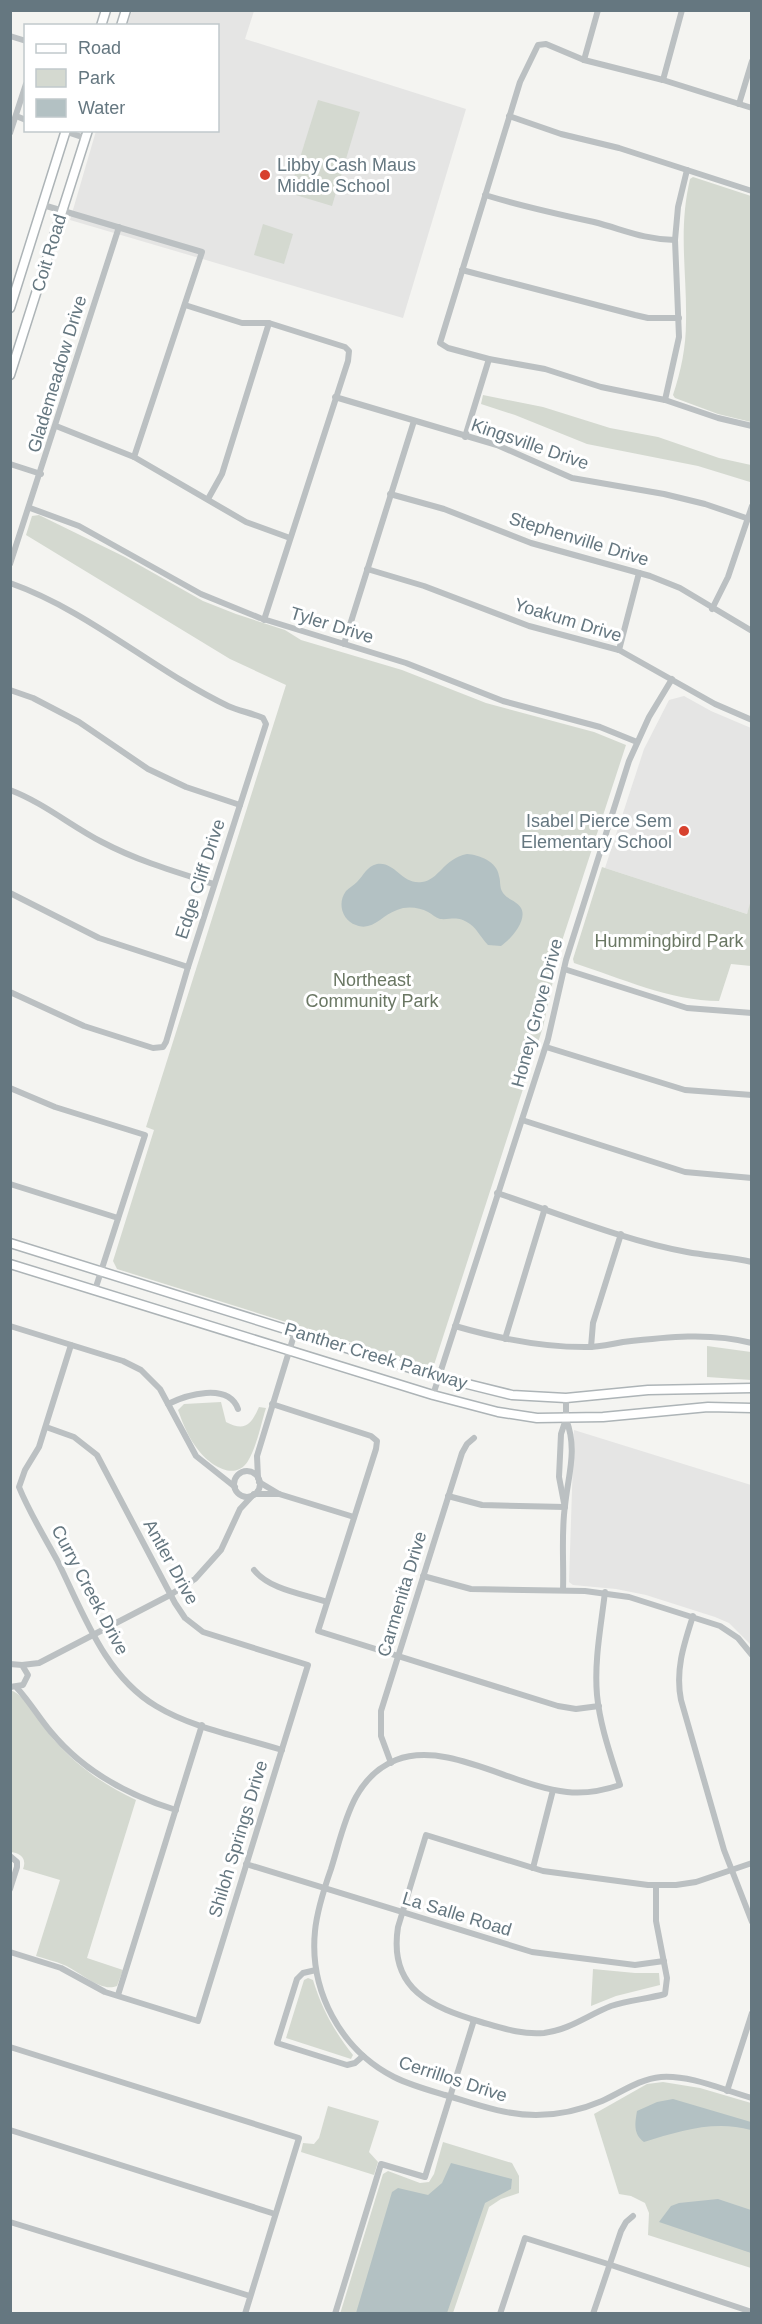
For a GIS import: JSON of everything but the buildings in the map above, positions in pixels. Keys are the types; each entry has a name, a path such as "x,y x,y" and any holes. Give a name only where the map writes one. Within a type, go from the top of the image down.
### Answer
{"main road":[{"name":"Coit Road","path":"10,308 64,132"},
{"name":"Coit Road","path":"10,375 86,134"},
{"name":"Panther Creek Parkway","path":"10,1243 439,1377 512,1395 566,1398 648,1390 752,1388"},
{"name":"Panther Creek Parkway","path":"10,1264 433,1395 518,1415 537,1418 603,1417 708,1407 752,1408"}],"street":[{"path":"584,60 598,10"},
{"path":"663,80 682,10"},
{"path":"752,108 663,80 584,60 546,44 538,45 523,75 509,116 440,343 448,348 489,359 545,369 601,387 665,400 718,418 752,426"},
{"path":"740,104 752,61"},
{"path":"10,133 24,90"},
{"path":"16,116 24,119"},
{"path":"509,116 561,134 619,148 752,190"},
{"path":"665,400 677,352 679,318 675,240 678,207 687,170"},
{"path":"485,195 516,205 597,223 641,237 675,240"},
{"path":"43,205 202,252 134,458"},
{"name":"Glademeadow Drive","path":"10,564 119,227"},
{"path":"462,270 648,318 679,318"},
{"path":"185,305 242,323 268,323 347,348 349,356 264,620"},
{"path":"208,499 222,474 268,323"},
{"path":"465,437 489,359"},
{"name":"Kingsville Drive","path":"335,397 497,446 572,478 664,494 749,520"},
{"path":"344,644 414,421"},
{"path":"56,426 134,458 246,522 290,538"},
{"path":"10,464 41,474"},
{"name":"Stephenville Drive","path":"390,494 444,509 531,543 639,573 680,588 752,631"},
{"path":"712,609 728,577 752,506"},
{"name":"Tyler Drive","path":"30,508 79,526 201,594 264,620 406,663 503,701 600,727 637,742"},
{"name":"Yoakum Drive","path":"367,570 424,586 529,626 619,650 715,705 752,720"},
{"path":"619,650 639,573"},
{"name":"Edge Cliff Drive","path":"10,583 55,602 229,706 258,716 265,721 266,725 163,1047 153,1048 84,1026 10,992"},
{"name":"Honey Grove Drive","path":"433,1395 546,1047 558,1004 564,969 598,855 637,742 672,679"},
{"path":"10,690 33,698 79,722 148,769 186,787 240,805"},
{"path":"10,790 27,796 102,842 142,860 214,884"},
{"path":"10,893 99,938 188,967"},
{"path":"564,969 687,1008 752,1013"},
{"path":"546,1047 685,1090 752,1095"},
{"path":"10,1088 55,1107 145,1135 95,1290"},
{"path":"522,1120 686,1172 752,1179"},
{"path":"10,1184 118,1218"},
{"path":"497,1193 621,1234 687,1252 728,1256 752,1262"},
{"path":"505,1339 545,1209"},
{"path":"591,1347 593,1323 621,1234"},
{"path":"10,1326 123,1361 141,1370 156,1383 196,1456 211,1470 223,1476 245,1496 279,1494"},
{"path":"455,1326 505,1339 548,1346 591,1347 684,1336 732,1338 752,1343"},
{"path":"223,1476 245,1472 257,1456 295,1332"},
{"path":"46,1427 71,1345"},
{"path":"168,1404 193,1394 212,1394 225,1396 236,1403 238,1409"},
{"path":"565,1507 559,1477 561,1434 566,1418 566,1398"},
{"path":"272,1404 376,1439 377,1446 318,1631 564,1707 582,1709 599,1706"},
{"path":"564,1590 565,1507 571,1477 572,1433 566,1418"},
{"name":"Curry Creek Drive","path":"46,1427 39,1447 19,1484 20,1489 94,1634 114,1668 140,1695 172,1714 282,1750"},
{"name":"Antler Drive","path":"46,1427 74,1437 97,1455 185,1618 204,1632 308,1665"},
{"name":"Carmenita Drive","path":"391,1763 382,1743 381,1711 462,1453 474,1438"},
{"path":"176,1810 136,1796 94,1773 58,1741 30,1702 12,1687 27,1680 39,1663 171,1595 195,1579 215,1558 230,1533 240,1509 259,1488 257,1456"},
{"path":"245,1472 253,1473 279,1494 354,1517"},
{"path":"238,1475 236,1490 240,1509"},
{"path":"448,1497 482,1505 565,1507"},
{"path":"254,1570 261,1578 272,1584 327,1602"},
{"path":"423,1576 471,1589 605,1592 642,1600 726,1629 738,1638 752,1655"},
{"path":"391,1763 416,1755 443,1756 553,1790 584,1793 620,1785 599,1706 597,1659 605,1592"},
{"path":"693,1616 680,1661 680,1693 722,1845 752,1922"},
{"path":"15,1662 39,1663"},
{"path":"15,1662 27,1670 30,1702"},
{"name":"Shiloh Springs Drive","path":"118,1995 198,2021 308,1665"},
{"path":"10,1952 61,1968 96,1988 118,1995 202,1725"},
{"name":"Cerrillos Drive","path":"391,1763 367,1780 354,1798 325,1889 315,1930 316,1970 321,1989 332,2017 349,2042 363,2056 401,2080 494,2110 534,2115 584,2108 638,2083 658,2078 687,2079 752,2098"},
{"path":"532,1868 553,1790"},
{"path":"656,1885 656,1921 664,1961 667,1987 665,1994 620,2003 564,2028 542,2033 511,2031 434,2006 422,1998 408,1982 399,1963 396,1948 398,1927 426,1835 532,1868 563,1875 656,1885 696,1882 752,1863"},
{"path":"10,1856 17,1862 10,1889"},
{"name":"La Salle Road","path":"246,1864 532,1952 635,1965 664,1961"},
{"path":"316,1970 303,1973 297,1979 277,2043 347,2065 355,2063 363,2056"},
{"path":"727,2091 752,2013"},
{"path":"335,2313 381,2164 425,2177 474,2020"},
{"path":"10,2047 299,2138 245,2313"},
{"path":"10,2130 275,2214"},
{"path":"592,2313 621,2231 633,2216"},
{"path":"10,2222 250,2296"},
{"path":"500,2313 525,2238 752,2312"}],"shaded area":[{"name":"Libby Cash Maus Middle School","path":"132,11 254,11 245,39 466,109 403,318 70,220 96,132 219,132 219,24 127,24"},
{"name":"Isabel Pierce Sem Elementary School","path":"684,696 711,711 751,728 752,900 747,914 605,868 644,749 669,700"},
{"path":"574,1430 751,1485 751,1645 729,1623 715,1617 646,1595 616,1589 573,1585 569,1582"}],"green space":[{"path":"318,100 360,112 332,206 289,193"},
{"path":"693,177 751,196 751,422 718,414 675,398 673,395 681,368 685,341 684,216 690,179"},
{"path":"263,224 293,234 284,264 254,255"},
{"path":"483,395 543,407 610,428 658,437 719,458 751,465 750,482 698,466 587,444 481,404"},
{"name":"Northeast Community Park","path":"39,515 125,557 203,601 285,630 301,640 402,670 486,703 594,732 626,745 561,944 543,1027 433,1368 117,1269 113,1261 154,1130 146,1127 286,685 230,659 26,535 32,516"},
{"name":"Hummingbird Park","path":"602,867 747,914 751,900 751,966 731,964 719,1001 664,993 574,963 573,959"},
{"path":"707,1346 751,1352 751,1380 707,1377"},
{"path":"221,1402 226,1422 238,1426 247,1425 259,1407 266,1408 251,1455 243,1467 236,1470 230,1471 216,1466 204,1456 189,1436 178,1410 184,1404"},
{"path":"10,1690 23,1698 56,1742 83,1768 114,1789 136,1800 87,1958 123,1970 117,1986 104,1987 64,1965 36,1956 60,1880 23,1869 22,1857 11,1852"},
{"path":"593,1969 659,1973 660,1985 616,1996 591,2006"},
{"path":"308,1978 313,1980 329,2019 353,2055 351,2059 286,2038 304,1980"},
{"path":"663,2082 700,2088 751,2103 751,2268 648,2235 649,2213 645,2203 631,2196 619,2194 594,2114 647,2084"},
{"path":"328,2106 379,2121 369,2152 378,2162 374,2175 301,2152 303,2143 314,2144 319,2138"},
{"path":"443,2142 512,2163 519,2176 519,2193 501,2199 489,2207 453,2313 340,2314 383,2174 388,2171 420,2183 429,2182 434,2174"}],"water":[{"path":"467,854 482,857 495,866 503,893 521,908 523,913 520,924 513,935 501,946 488,945 465,921 440,919 417,908 397,910 372,925 362,927 351,923 342,911 343,896 346,891 373,865 389,866 409,880 422,882 433,877 452,860"},
{"path":"673,2099 751,2122 751,2130 724,2126 697,2128 644,2142 636,2132 637,2111 657,2102"},
{"path":"451,2163 512,2179 511,2189 485,2203 447,2313 356,2313 392,2192 398,2188 428,2195 442,2183"},
{"path":"718,2199 751,2210 751,2253 659,2222 671,2206"}],"place":[{"name":"Libby Cash Maus Middle School","path":"265,175"},
{"name":"Isabel Pierce Sem Elementary School","path":"684,831"}]}
